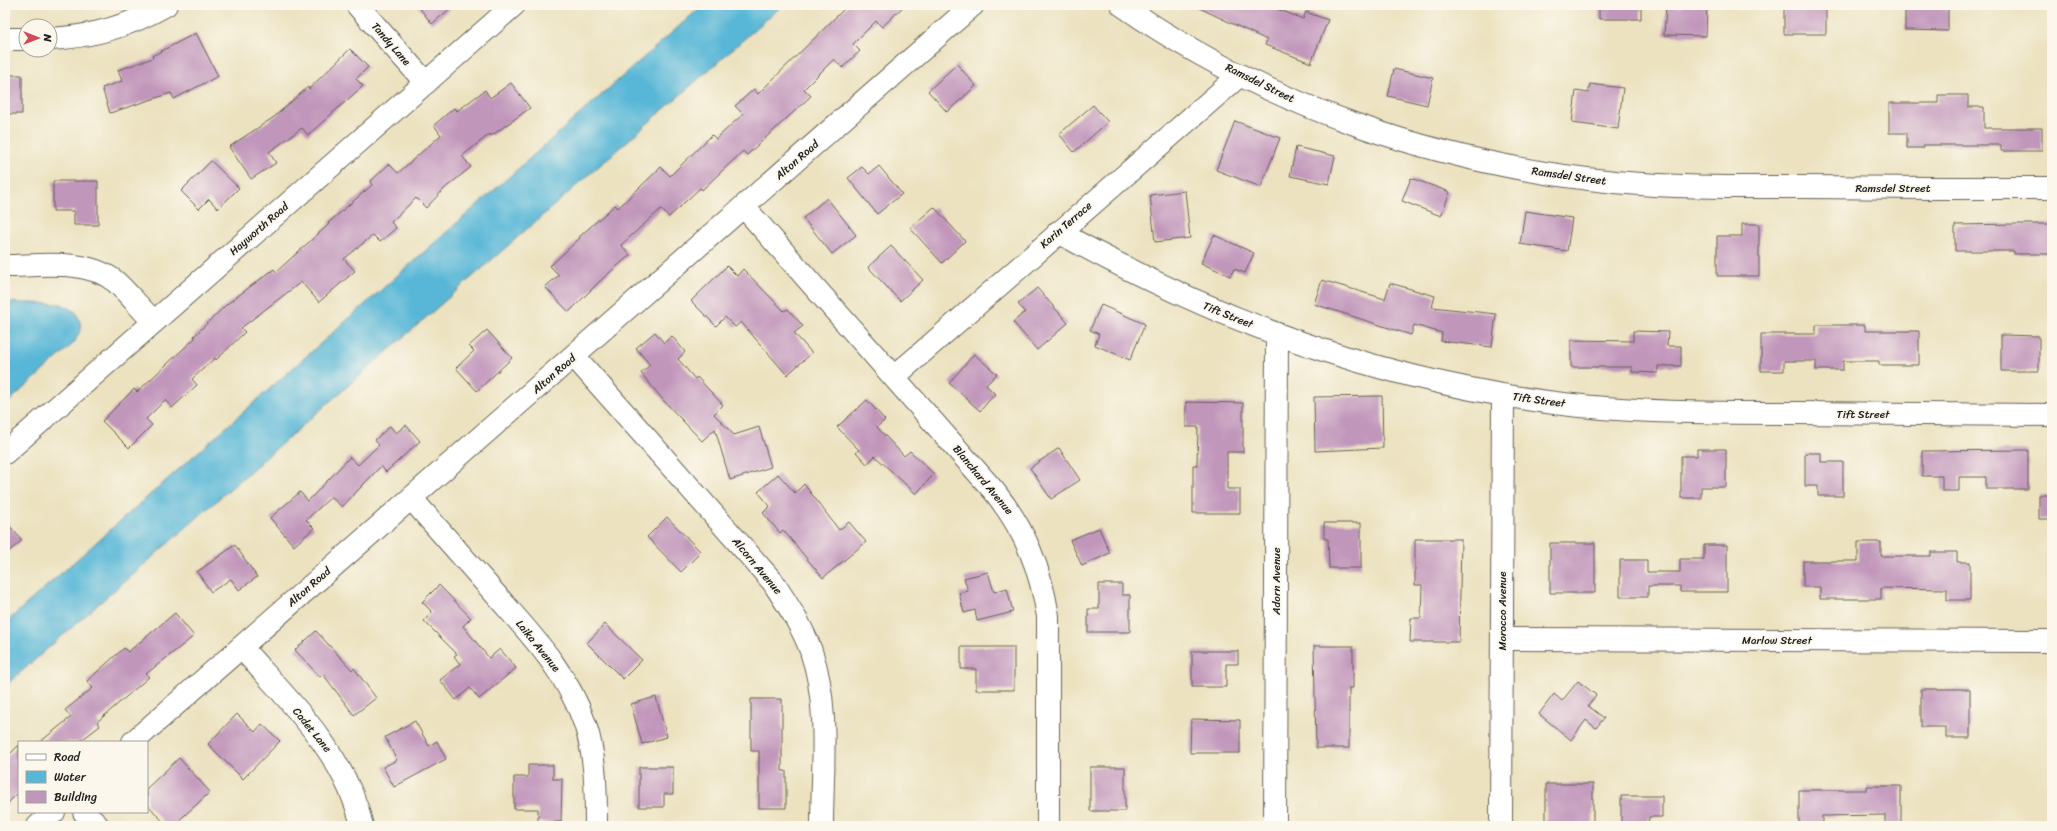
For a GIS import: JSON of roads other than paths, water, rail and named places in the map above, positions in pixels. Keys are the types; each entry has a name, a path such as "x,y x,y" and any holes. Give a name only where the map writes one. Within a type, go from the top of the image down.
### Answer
{"street":[{"path":"58,38 95,34 118,28 166,5"},
{"name":"Tandy Lane","path":"357,5 426,82"},
{"name":"Hayworth Road","path":"5,453 514,5"},
{"name":"Alton Road","path":"134,741 973,5"},
{"name":"Ramsdel Street","path":"1122,5 1179,42 1240,75 1325,113 1414,143 1504,166 1560,175 1671,186 2052,188"},
{"path":"5,39 18,39"},
{"name":"Karin Terrace","path":"894,377 1058,232 1240,75"},
{"name":"Blanchard Avenue","path":"744,207 994,491 1009,510 1032,551 1045,592 1048,616 1048,826"},
{"name":"Tift Street","path":"1058,232 1158,285 1220,313 1277,335 1385,370 1503,395 1593,407 1684,413 2052,415"},
{"path":"5,266 76,266 97,271 115,281 154,322"},
{"name":"Adorn Avenue","path":"1275,826 1277,335"},
{"name":"Alcorn Avenue","path":"574,356 773,582 795,615 811,651 819,682 823,717 822,826"},
{"name":"Morocco Avenue","path":"1501,826 1503,395"},
{"name":"Laika Avenue","path":"411,498 549,655 570,688 585,725 593,755 596,787 596,826"},
{"name":"Marlow Street","path":"1502,639 2052,641"},
{"name":"Cadet Lane","path":"241,647 326,746 345,777 359,813 362,826"},
{"path":"38,826 53,813"},
{"path":"85,813 98,826"}],"water":[{"path":"703,5 783,5 5,686 5,623"},
{"path":"5,302 61,304 76,312 82,327 74,343 5,405"}]}
